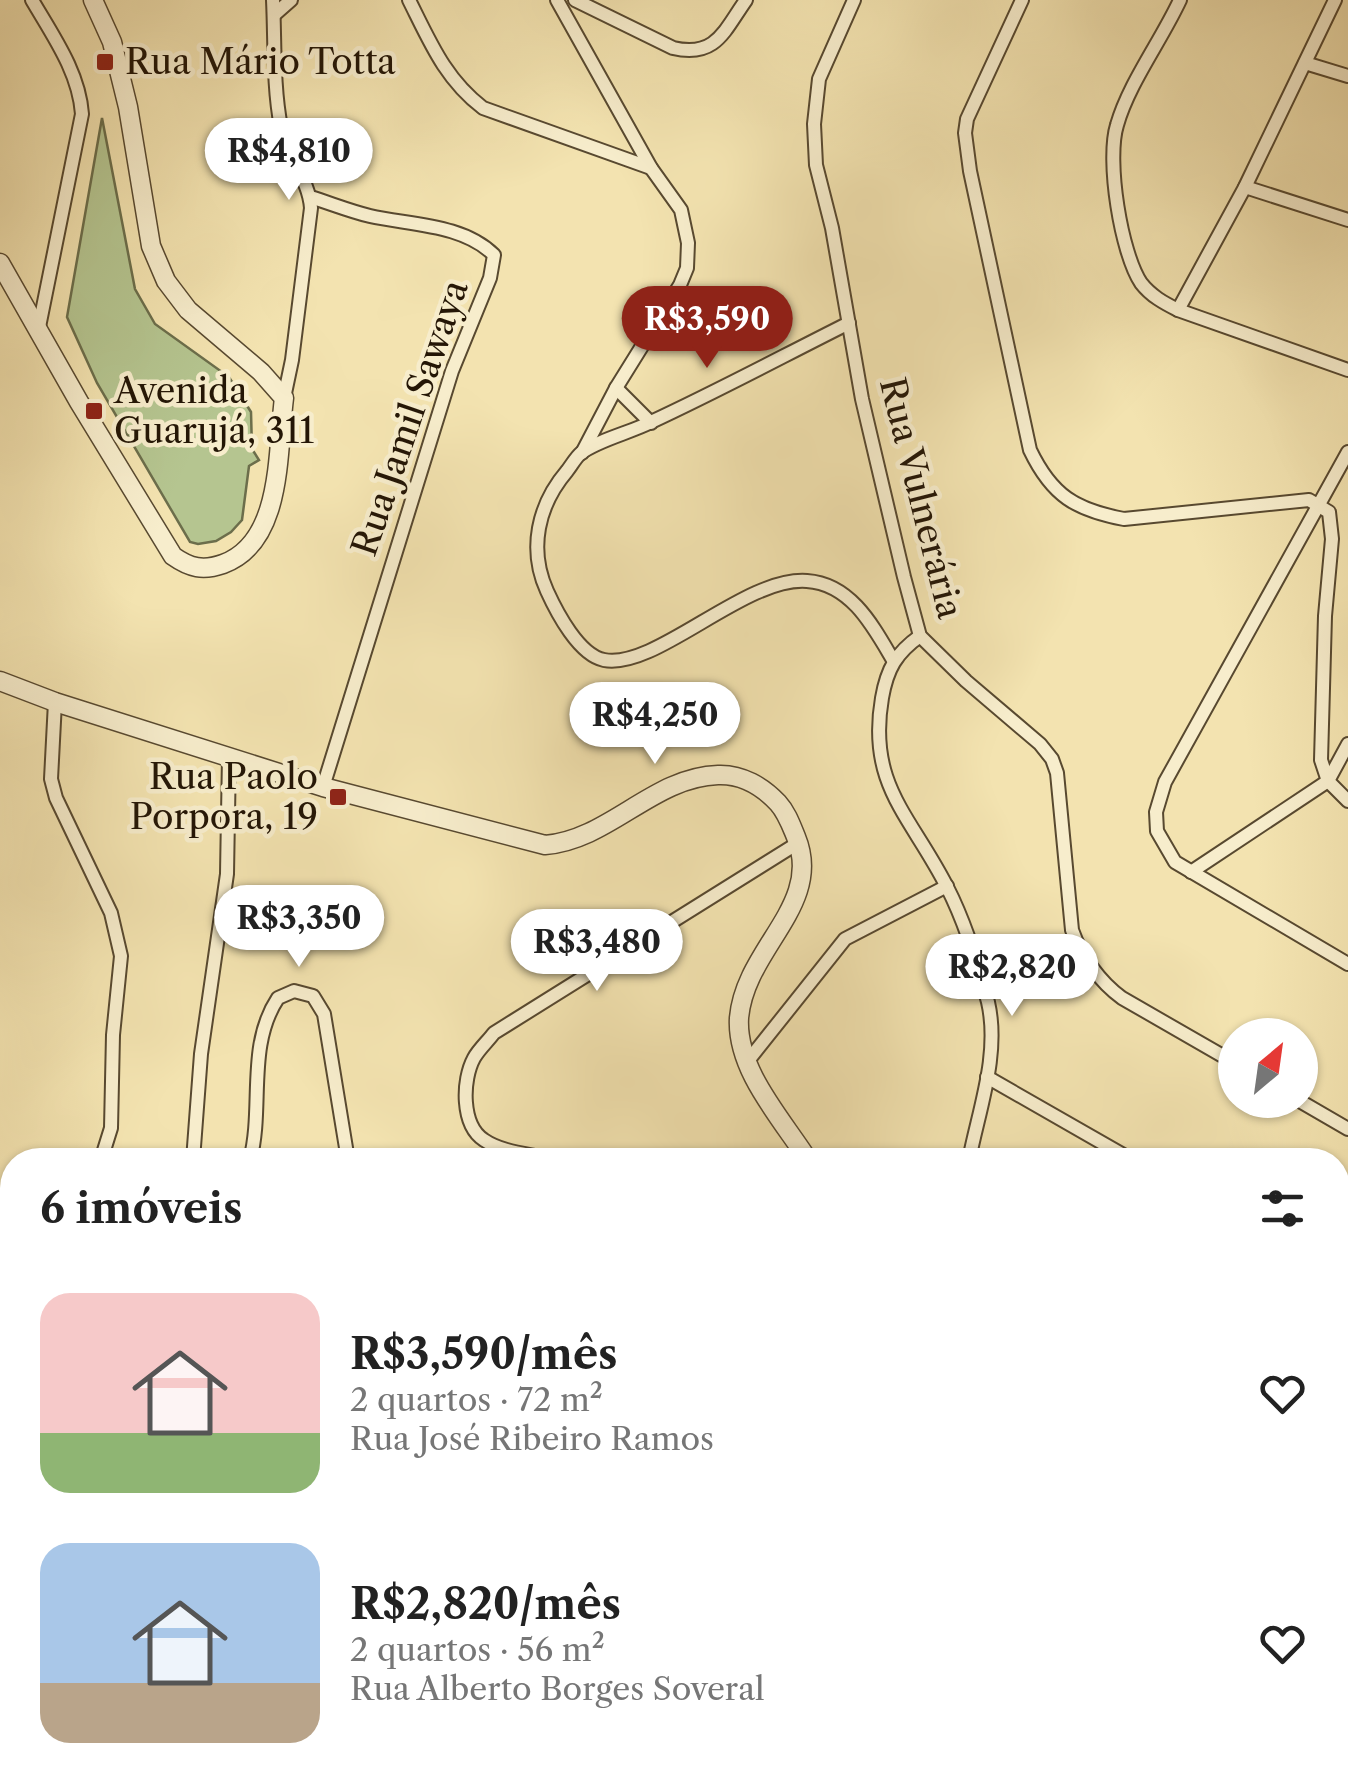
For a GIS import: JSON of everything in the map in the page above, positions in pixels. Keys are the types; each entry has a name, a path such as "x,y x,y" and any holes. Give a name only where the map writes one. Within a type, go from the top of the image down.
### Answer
{"street":[{"path":"32,0 71,69 80,92 82,114 39,327"},
{"path":"93,0 112,42 128,107 151,246 166,281 188,310 261,372 284,398"},
{"path":"0,262 173,556 187,566 209,568 248,550 269,518 308,244 310,197 287,149 280,123 273,0"},
{"path":"274,15 291,0"},
{"path":"409,0 444,70 460,91 482,108 651,168"},
{"path":"557,0 651,168 681,210 686,224 687,268 582,453 546,502 538,541 547,591 582,646 606,660 632,658 758,592 810,580 842,593 855,604 871,622 892,660"},
{"path":"575,0 673,48 702,51 720,36 746,0"},
{"name":"Rua Vulnerária","path":"854,0 819,79 814,124 816,165 832,228 866,417 920,636 1052,759 1077,946 1106,986 1218,1053"},
{"path":"1022,0 979,87 965,133 1030,450 1040,473 1059,494 1096,514 1124,519 1300,500 1319,504 1331,514 1321,760 1328,781 1348,801"},
{"path":"1180,0 1123,109 1112,144 1121,216 1135,271 1154,297 1178,310 1348,370"},
{"path":"1178,310 1245,187 1335,0"},
{"path":"1305,63 1348,76"},
{"path":"1245,187 1348,220"},
{"name":"Rua Jamil Sawaya","path":"310,197 367,215 469,238 484,244 494,255 490,278 452,370 323,787"},
{"path":"582,453 848,323"},
{"path":"616,388 651,422"},
{"path":"1348,452 1165,782 1156,812 1157,830 1175,862 1348,964"},
{"path":"920,636 892,660 882,702 879,757 888,787 947,886 988,1003 992,1032 987,1077 972,1148"},
{"path":"0,681 323,787 545,845 566,844 694,776 724,774 745,779 768,792 785,811 798,843 803,879 752,970 743,1000 740,1038 747,1062 801,1148"},
{"path":"55,702 52,779 56,798 111,913 121,956 113,1035 111,1128 104,1148"},
{"path":"1191,872 1328,781 1348,744"},
{"path":"194,1148 200,1054 228,874 228,756"},
{"path":"502,1148 479,1138 470,1124 467,1105 467,1081 473,1059 494,1033 798,843"},
{"path":"747,1062 844,939 947,886"},
{"path":"252,1148 256,1081 266,1026 278,998 294,991 313,996 324,1014 346,1148"},
{"path":"987,1077 1111,1148"},
{"path":"1318,1112 1348,1129"}],"green space":[{"path":"102,118 135,289 155,324 229,377 251,412 252,449 259,460 249,466 242,520 216,541 190,542 97,383 67,317"}],"place":[{"name":"Rua Mário Totta","path":"105,62"},
{"name":"Avenida Guarujá, 311","path":"94,411"},
{"name":"Rua Paolo Porpora, 19","path":"338,797"}]}
